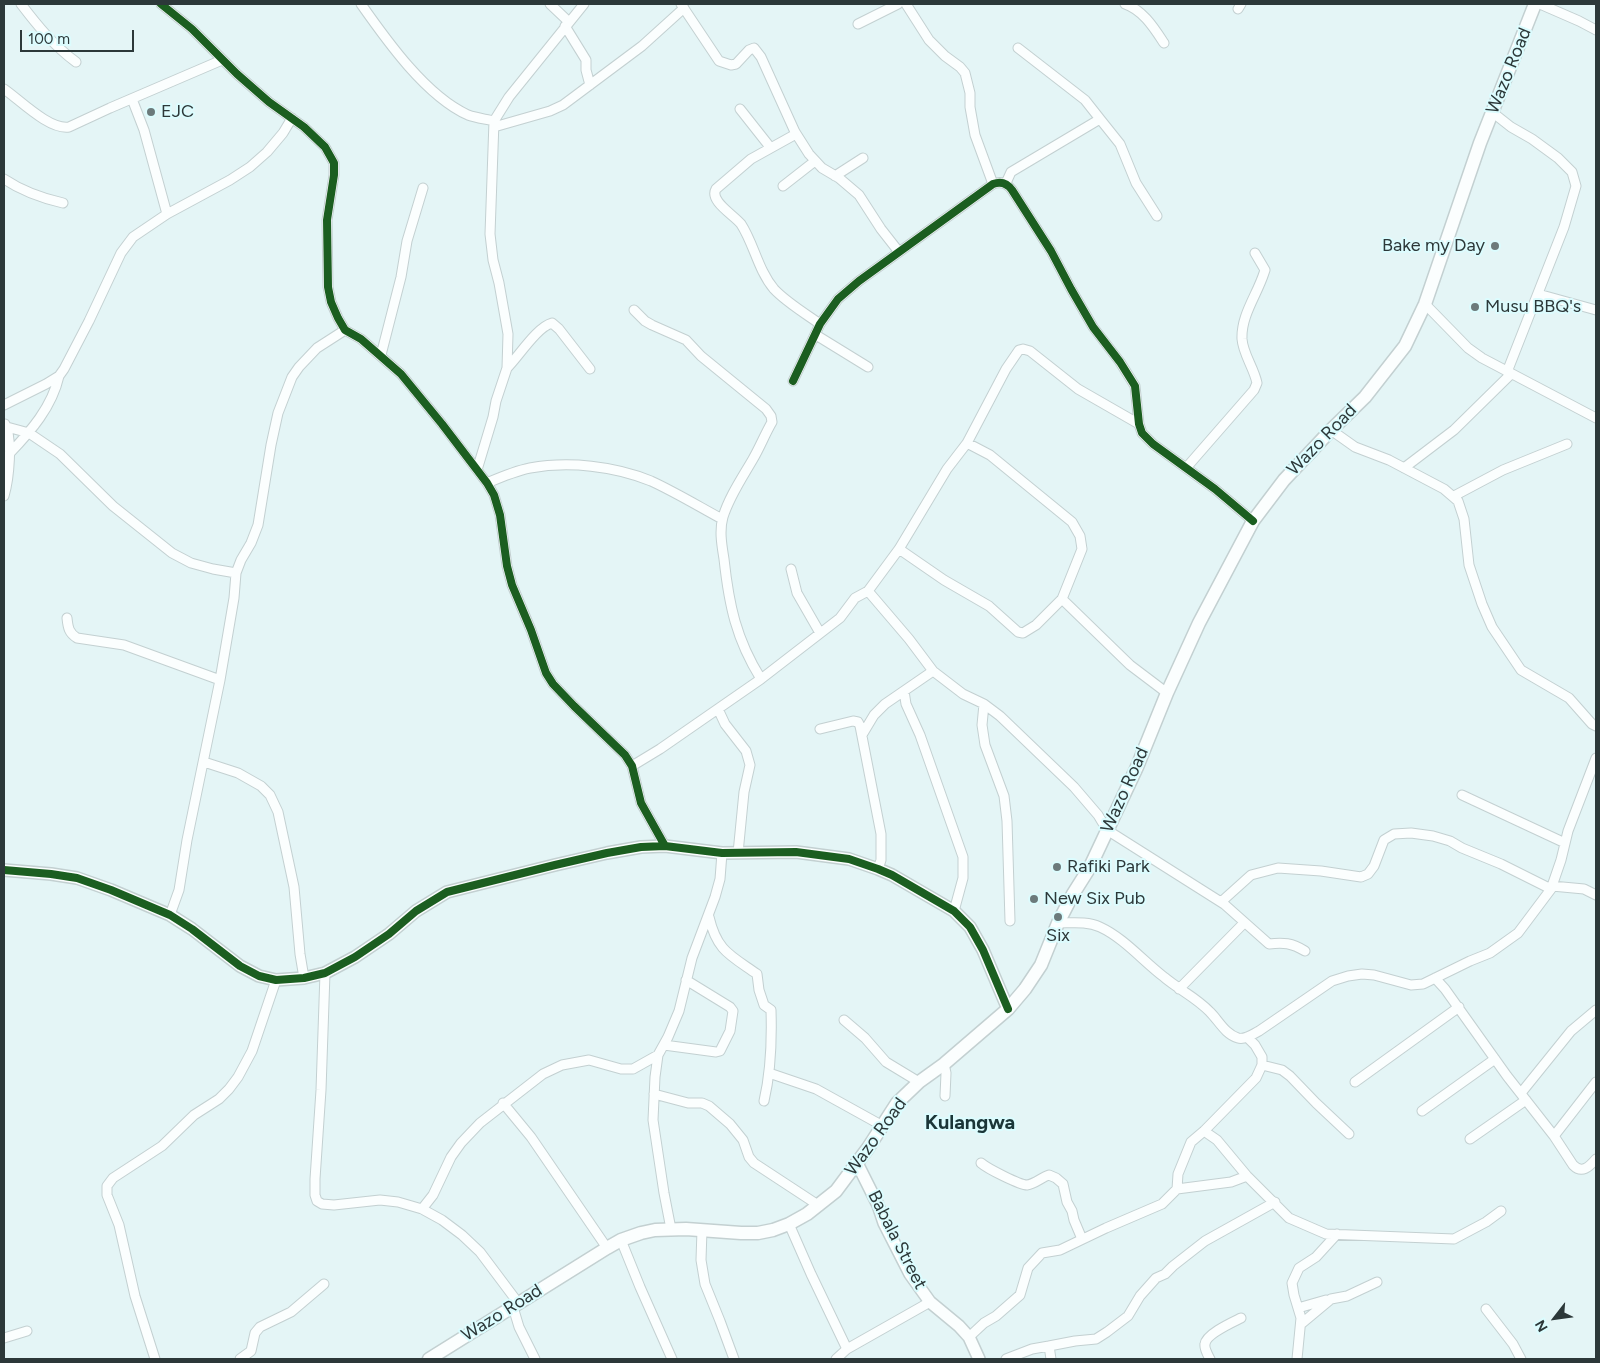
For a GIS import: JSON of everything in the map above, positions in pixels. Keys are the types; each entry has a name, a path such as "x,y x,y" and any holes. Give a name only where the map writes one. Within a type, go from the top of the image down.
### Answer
{"main road":[{"name":"Wazo Road","path":"429,1359 621,1240 641,1233 671,1229 758,1233 789,1224 807,1214 836,1191 897,1103 919,1082 944,1064 1008,1009 1025,989 1041,965 1058,923 1090,867 1199,623 1253,521 1284,480 1365,397 1405,346 1425,304 1480,143 1535,4"}],"street":[{"path":"21,4 64,53 76,62"},
{"path":"161,4 192,29 222,60 269,102 317,138 325,147 334,163 327,220 328,287 331,302 345,330 361,339 401,374 477,470 494,495 500,515 507,566 512,585 531,630 546,673 574,706 625,755 632,766 641,803 665,846"},
{"path":"361,4 395,50 424,83 448,104 469,115 494,124 550,112 562,105 642,46 682,6 716,58 723,63 736,64 749,50 754,48 796,134 809,154 822,168 859,195 881,230 898,252"},
{"path":"550,4 567,24 586,60 586,70 590,85"},
{"path":"477,470 507,368 508,334 493,260 490,234 494,124 509,97 584,4"},
{"path":"858,24 898,4"},
{"path":"906,4 930,40 965,73 970,93 970,107 975,136 993,184"},
{"path":"1125,4 1134,7 1140,12 1164,43"},
{"path":"1540,4 1579,20 1596,30"},
{"path":"1018,48 1085,100 1120,144 1136,183 1157,216"},
{"path":"4,89 22,104 48,121 64,128 222,60"},
{"path":"132,99 144,130 167,214"},
{"path":"740,109 770,148"},
{"path":"1404,468 1454,430 1509,373 1564,227 1576,186 1572,172 1558,158 1492,112"},
{"path":"9,454 29,433 53,395 59,376 89,321 121,253 133,237 167,214 250,167 267,152 283,133 292,118"},
{"path":"1006,184 1011,172 1100,119"},
{"path":"796,134 751,159 716,189 714,194 716,199 740,223 766,277 775,290 820,324"},
{"path":"835,176 863,158"},
{"path":"784,186 815,161"},
{"path":"4,179 42,199 63,203"},
{"path":"793,381 820,324 838,299 898,252 993,184 1002,182 1012,190 1051,251 1093,327 1135,386 1139,424 1142,433 1153,444 1215,489 1253,521"},
{"path":"381,355 408,241 424,188"},
{"path":"1186,468 1254,390 1256,383 1242,340 1243,328 1250,303 1264,273 1255,253"},
{"path":"1538,294 1596,310"},
{"path":"1425,304 1468,348 1482,358 1596,418"},
{"path":"634,310 645,321 686,340 701,356 766,409 771,416 772,422 722,518 721,536 727,588 735,625 749,659 762,679"},
{"path":"507,368 531,339 547,324 552,323 559,329 590,369"},
{"path":"170,916 179,890 187,840 220,680 234,598 236,572 258,525 274,429 284,394 292,377 307,357 317,348 345,330"},
{"path":"816,334 868,367"},
{"path":"632,766 762,679 840,618 855,598 868,591 899,549 947,469 966,443 1006,369 1019,350 1030,351 1078,389 1139,424"},
{"path":"4,405 59,376"},
{"path":"5,424 29,433 60,454 113,506 172,553 191,563 236,572"},
{"path":"4,496 9,454 9,438 5,424"},
{"path":"1331,430 1355,447 1389,460 1444,488 1454,496 1461,507 1464,519 1469,565 1492,627 1521,670 1569,698 1596,726"},
{"path":"899,549 944,580 989,606 1018,632 1023,633 1036,625 1062,599 1082,549 1080,536 1072,522 990,455 966,443"},
{"path":"1454,496 1502,470 1567,444"},
{"path":"487,484 506,474 529,468 562,465 606,469 629,473 649,480 722,518"},
{"path":"791,569 797,593 820,633"},
{"path":"868,591 909,639 933,672 963,694 984,704 1000,716 1074,787 1098,815 1107,830 1221,902 1269,944 1286,942 1305,951"},
{"path":"1062,599 1130,665 1167,693"},
{"path":"67,618 68,628 72,635 77,638 124,645 220,680"},
{"path":"862,735 874,715 885,704 933,672"},
{"path":"904,691 909,710 920,735 963,857 963,878 954,911"},
{"path":"984,704 982,725 985,745 1004,796 1008,821 1007,857 1010,921"},
{"path":"718,709 725,724 750,759 744,792 738,853"},
{"path":"820,729 853,721 858,722 860,726 881,834 881,860 878,869"},
{"path":"1058,923 1088,924 1100,927 1116,936 1178,989 1210,1011 1222,1027 1240,1039 1247,1037 1332,981 1348,976 1374,975 1411,985 1423,984 1490,953 1518,933 1552,887 1568,831 1596,758"},
{"path":"204,762 238,773 261,786 270,795 278,812 294,887 304,978"},
{"path":"1462,795 1565,844"},
{"path":"1221,902 1251,875 1278,868 1321,870 1361,877 1368,874 1374,866 1384,840 1394,834 1412,833 1439,837 1450,841 1552,887 1584,890 1596,895"},
{"path":"4,870 77,878 111,890 170,916 192,929 240,966 260,976 276,980 304,978 325,973 355,957 389,934 416,912 447,892 607,852 665,846 722,853 796,852 849,859 892,875 954,911 970,927 983,950 1008,1009"},
{"path":"671,1229 653,1120 658,1055 679,1011 692,958 709,917 720,879 722,853"},
{"path":"709,917 713,932 724,950 731,957 757,974 759,990 764,1005 771,1010 770,1073 764,1101"},
{"path":"1178,989 1244,923"},
{"path":"325,973 315,1195 317,1201 322,1204 334,1205 380,1200 398,1202 422,1209 442,1220 480,1252 516,1305 519,1327 535,1359"},
{"path":"1435,978 1554,1136 1576,1169 1583,1170 1590,1167 1596,1159"},
{"path":"155,1359 135,1296 119,1225 107,1195 107,1186 113,1178 162,1146 194,1115 219,1099 229,1089 252,1051 276,980"},
{"path":"664,1045 716,1052 720,1051 730,1031 733,1011 730,1007 686,980"},
{"path":"1355,1082 1458,1007"},
{"path":"1470,1140 1524,1097 1571,1032 1596,1010"},
{"path":"844,1020 865,1038 886,1062 919,1082"},
{"path":"1177,1189 1178,1174 1191,1142 1256,1078 1262,1065 1262,1057 1255,1045 1247,1037"},
{"path":"422,1209 433,1195 451,1157 461,1143 480,1123 542,1074 562,1065 589,1060 633,1070 658,1055"},
{"path":"1422,1111 1495,1059"},
{"path":"944,1064 946,1073 945,1096"},
{"path":"1262,1065 1282,1070 1290,1076 1349,1134"},
{"path":"770,1073 816,1088 882,1126"},
{"path":"1554,1136 1596,1082"},
{"path":"654,1094 688,1103 702,1103 709,1106 735,1130 743,1140 754,1162 818,1205"},
{"path":"503,1104 531,1138 607,1248"},
{"path":"1204,1131 1217,1140 1247,1176 1289,1218 1326,1234 1454,1239 1486,1222 1501,1211"},
{"name":"Babala Street","path":"857,1163 910,1274 930,1302 959,1326 969,1337 979,1359"},
{"path":"981,1163 995,1172 1025,1185 1049,1176 1061,1182 1082,1239"},
{"path":"969,1337 984,1322 996,1316 1020,1295 1028,1268 1042,1253 1060,1250 1162,1204 1177,1189 1230,1182 1247,1176"},
{"path":"1006,1359 1032,1349 1096,1339 1128,1316 1140,1296 1156,1278 1165,1274 1205,1241 1275,1202"},
{"path":"789,1224 847,1349"},
{"path":"702,1230 701,1260 705,1284 734,1359"},
{"path":"1297,1359 1301,1318 1292,1288 1293,1278 1299,1268 1316,1257 1337,1234"},
{"path":"621,1240 672,1359"},
{"path":"1298,1308 1347,1296 1377,1282"},
{"path":"240,1359 251,1351 254,1333 260,1327 291,1312 324,1284"},
{"path":"1301,1324 1331,1299"},
{"path":"836,1359 847,1349 930,1302"},
{"path":"1486,1309 1522,1359"},
{"path":"1210,1359 1204,1344 1206,1339 1218,1330 1242,1318"},
{"path":"4,1338 27,1331"},
{"path":"1049,1346 1050,1359"}],"cycle path":[{"path":"161,4 192,29 237,74 269,102 304,127 325,147 334,163 327,220 328,287 331,302 338,318 345,330 361,339 401,374 487,483 494,495 500,515 507,566 512,585 531,630 546,673 553,684 574,706 625,755 632,766 641,803 665,846"},
{"path":"793,381 820,324 838,299 859,281 993,184 1004,183 1012,190 1051,251 1093,327 1120,362 1135,386 1139,424 1142,433 1153,444 1215,489 1253,521"},
{"path":"4,870 77,878 111,890 170,915 192,929 240,966 259,976 276,980 304,978 325,973 355,957 389,934 416,911 447,892 607,853 641,847 665,846 722,853 796,852 849,859 892,875 954,911 970,927 983,950 1008,1009"}],"place":[{"name":"EJC","path":"151,112"},
{"name":"Bake my Day","path":"1495,246"},
{"name":"Musu BBQ's","path":"1475,307"},
{"name":"Rafiki Park","path":"1057,867"},
{"name":"New Six Pub","path":"1034,899"},
{"name":"Six","path":"1058,917"}],"district":[{"name":"Kulangwa","path":"970,1123"}]}
